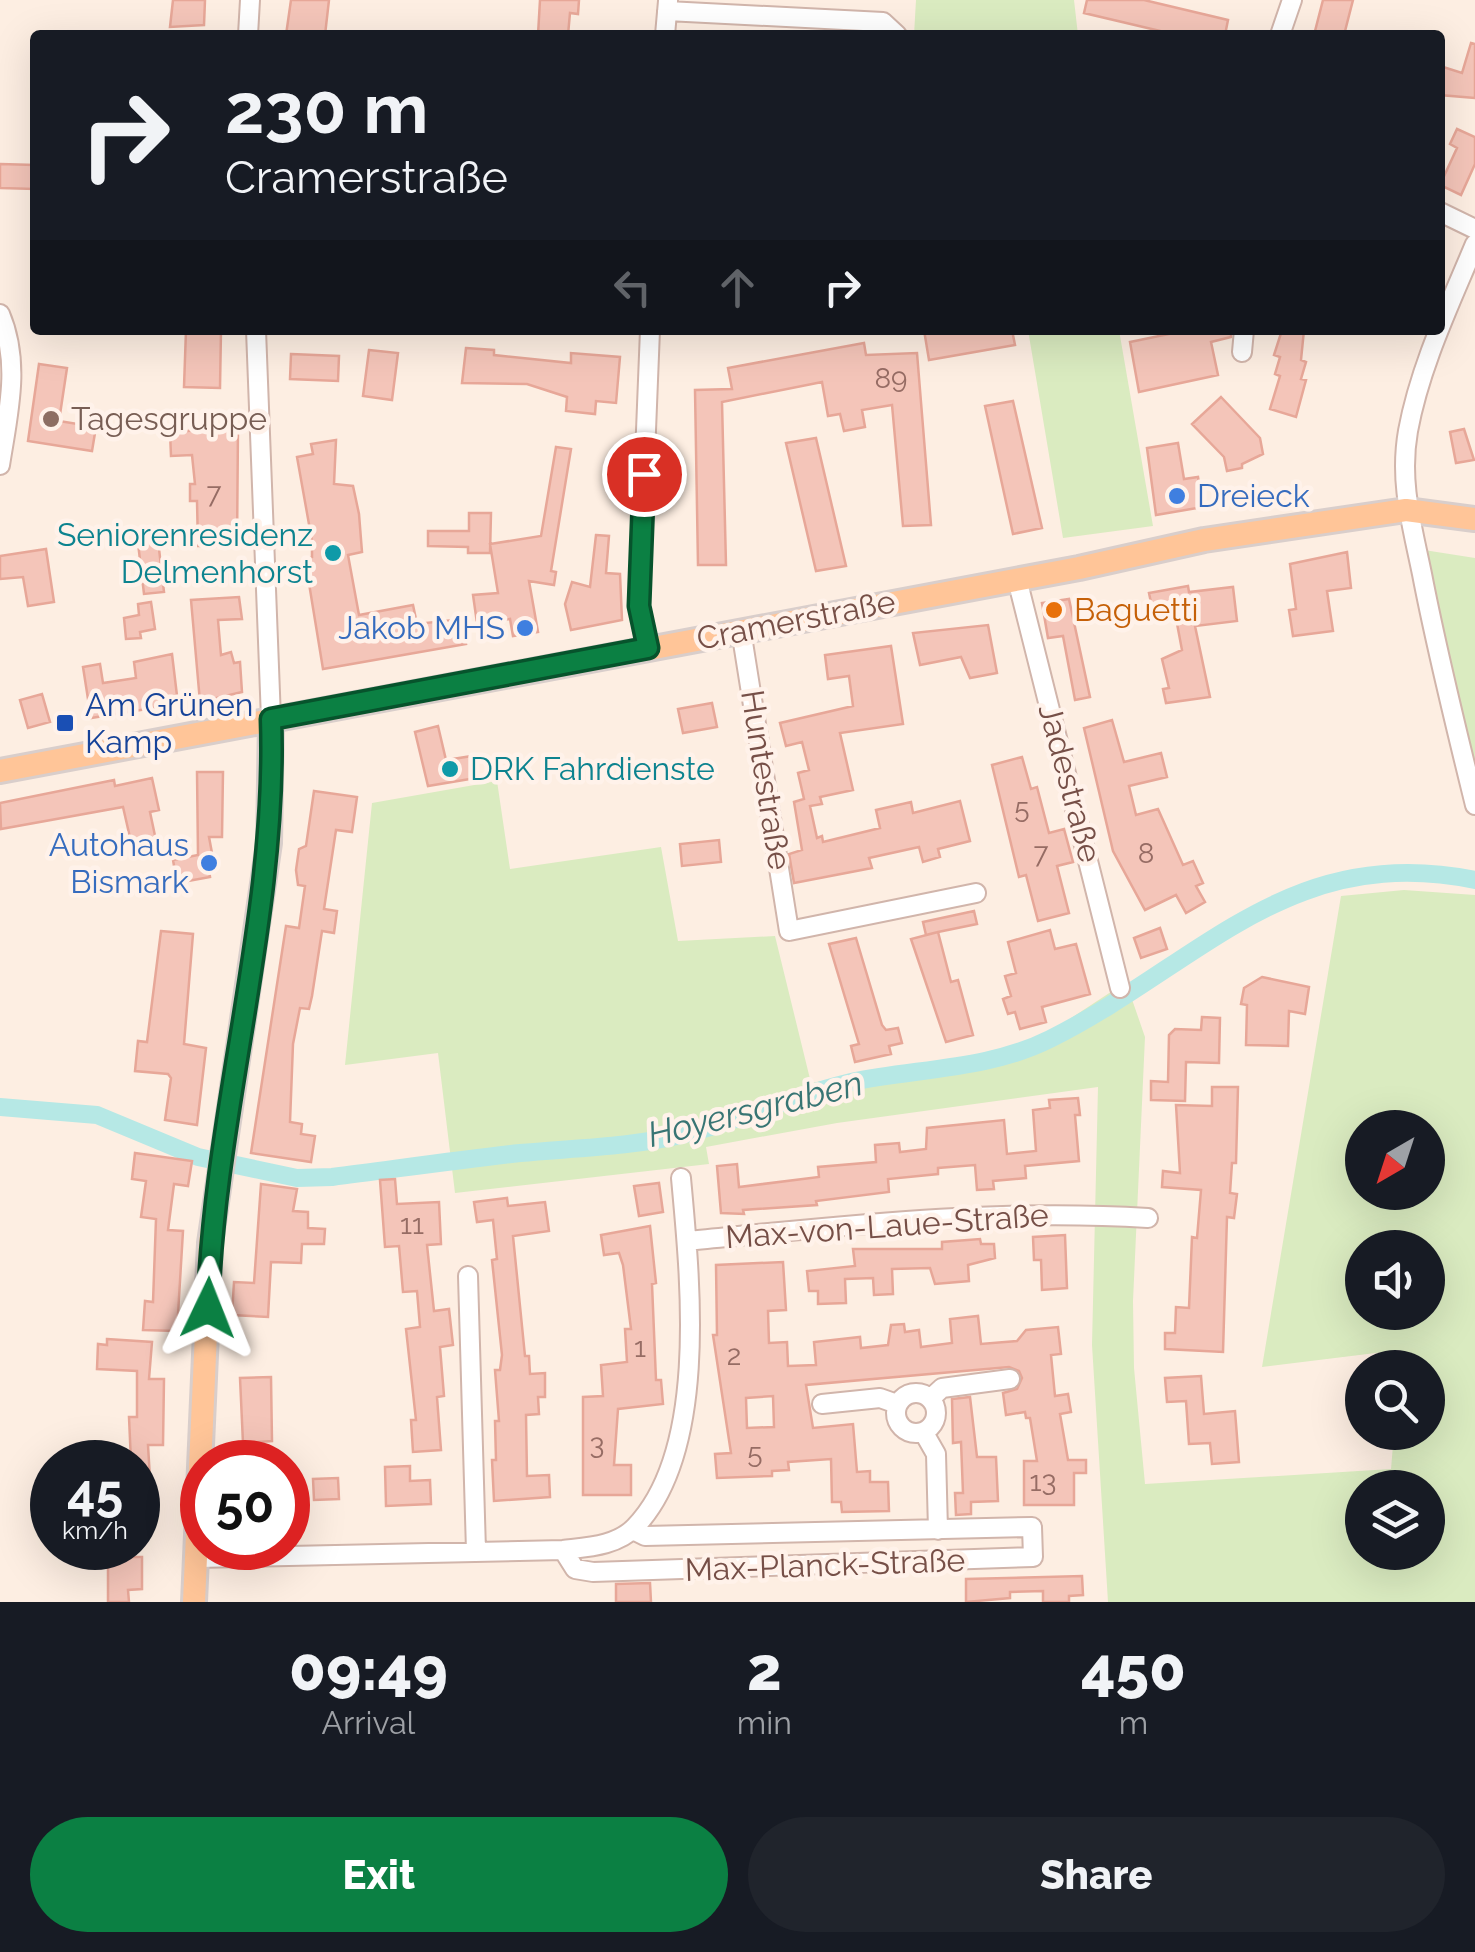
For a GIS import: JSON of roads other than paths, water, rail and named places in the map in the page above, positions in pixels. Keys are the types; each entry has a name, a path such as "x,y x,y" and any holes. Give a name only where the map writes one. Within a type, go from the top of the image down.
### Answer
{"main road":[{"name":"Cramerstraße","path":"0,771 1204,540 1406,510 1475,520"},
{"path":"204,1440 219,1162 269,843 271,719"},
{"path":"194,1602 196,1570"}],"street":[{"path":"248,30 250,0"},
{"path":"1282,30 1292,0"},
{"path":"667,6 884,22 893,30"},
{"path":"1445,214 1475,229"},
{"path":"1445,322 1475,244"},
{"path":"0,314 9,335 12,384 0,466"},
{"path":"256,335 271,719"},
{"path":"648,648 639,606 650,335"},
{"path":"1242,352 1244,335"},
{"path":"1440,335 1417,395 1405,458 1406,510 1475,805"},
{"name":"Jadestraße","path":"1016,579 1120,988"},
{"name":"Huntestraße","path":"741,630 788,931 976,893"},
{"path":"310,1555 563,1550 600,1546 633,1530 663,1488 674,1458 690,1327 681,1178"},
{"name":"Max-von-Laue-Straße","path":"687,1241 952,1215 1044,1212 1148,1218"},
{"path":"468,1276 476,1551"},
{"path":"930,1399 942,1388 1010,1379"},
{"path":"897,1404 913,1393 930,1399"},
{"path":"822,1404 880,1398 897,1404"},
{"path":"924,1433 936,1416 930,1399"},
{"path":"897,1404 897,1424 909,1434 924,1433"},
{"path":"924,1433 936,1454 938,1530"},
{"name":"Max-Planck-Straße","path":"563,1550 575,1569 594,1572 1033,1557 1032,1527 645,1536 633,1530"}],"waterway":[{"name":"Hoyersgraben","path":"0,1107 97,1115 198,1157 297,1178 644,1142 706,1129 851,1082 977,1063 1026,1049 1104,1009 1249,917 1298,894 1351,878 1409,873 1475,880"}],"place":[{"name":"Tagesgruppe","path":"51,419"},
{"name":"Dreieck","path":"1177,496"},
{"name":"Seniorenresidenz Delmenhorst","path":"333,553"},
{"name":"Baguetti","path":"1054,610"},
{"name":"Jakob MHS","path":"525,628"},
{"name":"Am Grünen Kamp","path":"65,723"},
{"name":"DRK Fahrdienste","path":"450,769"},
{"name":"Autohaus Bismark","path":"209,863"}]}
